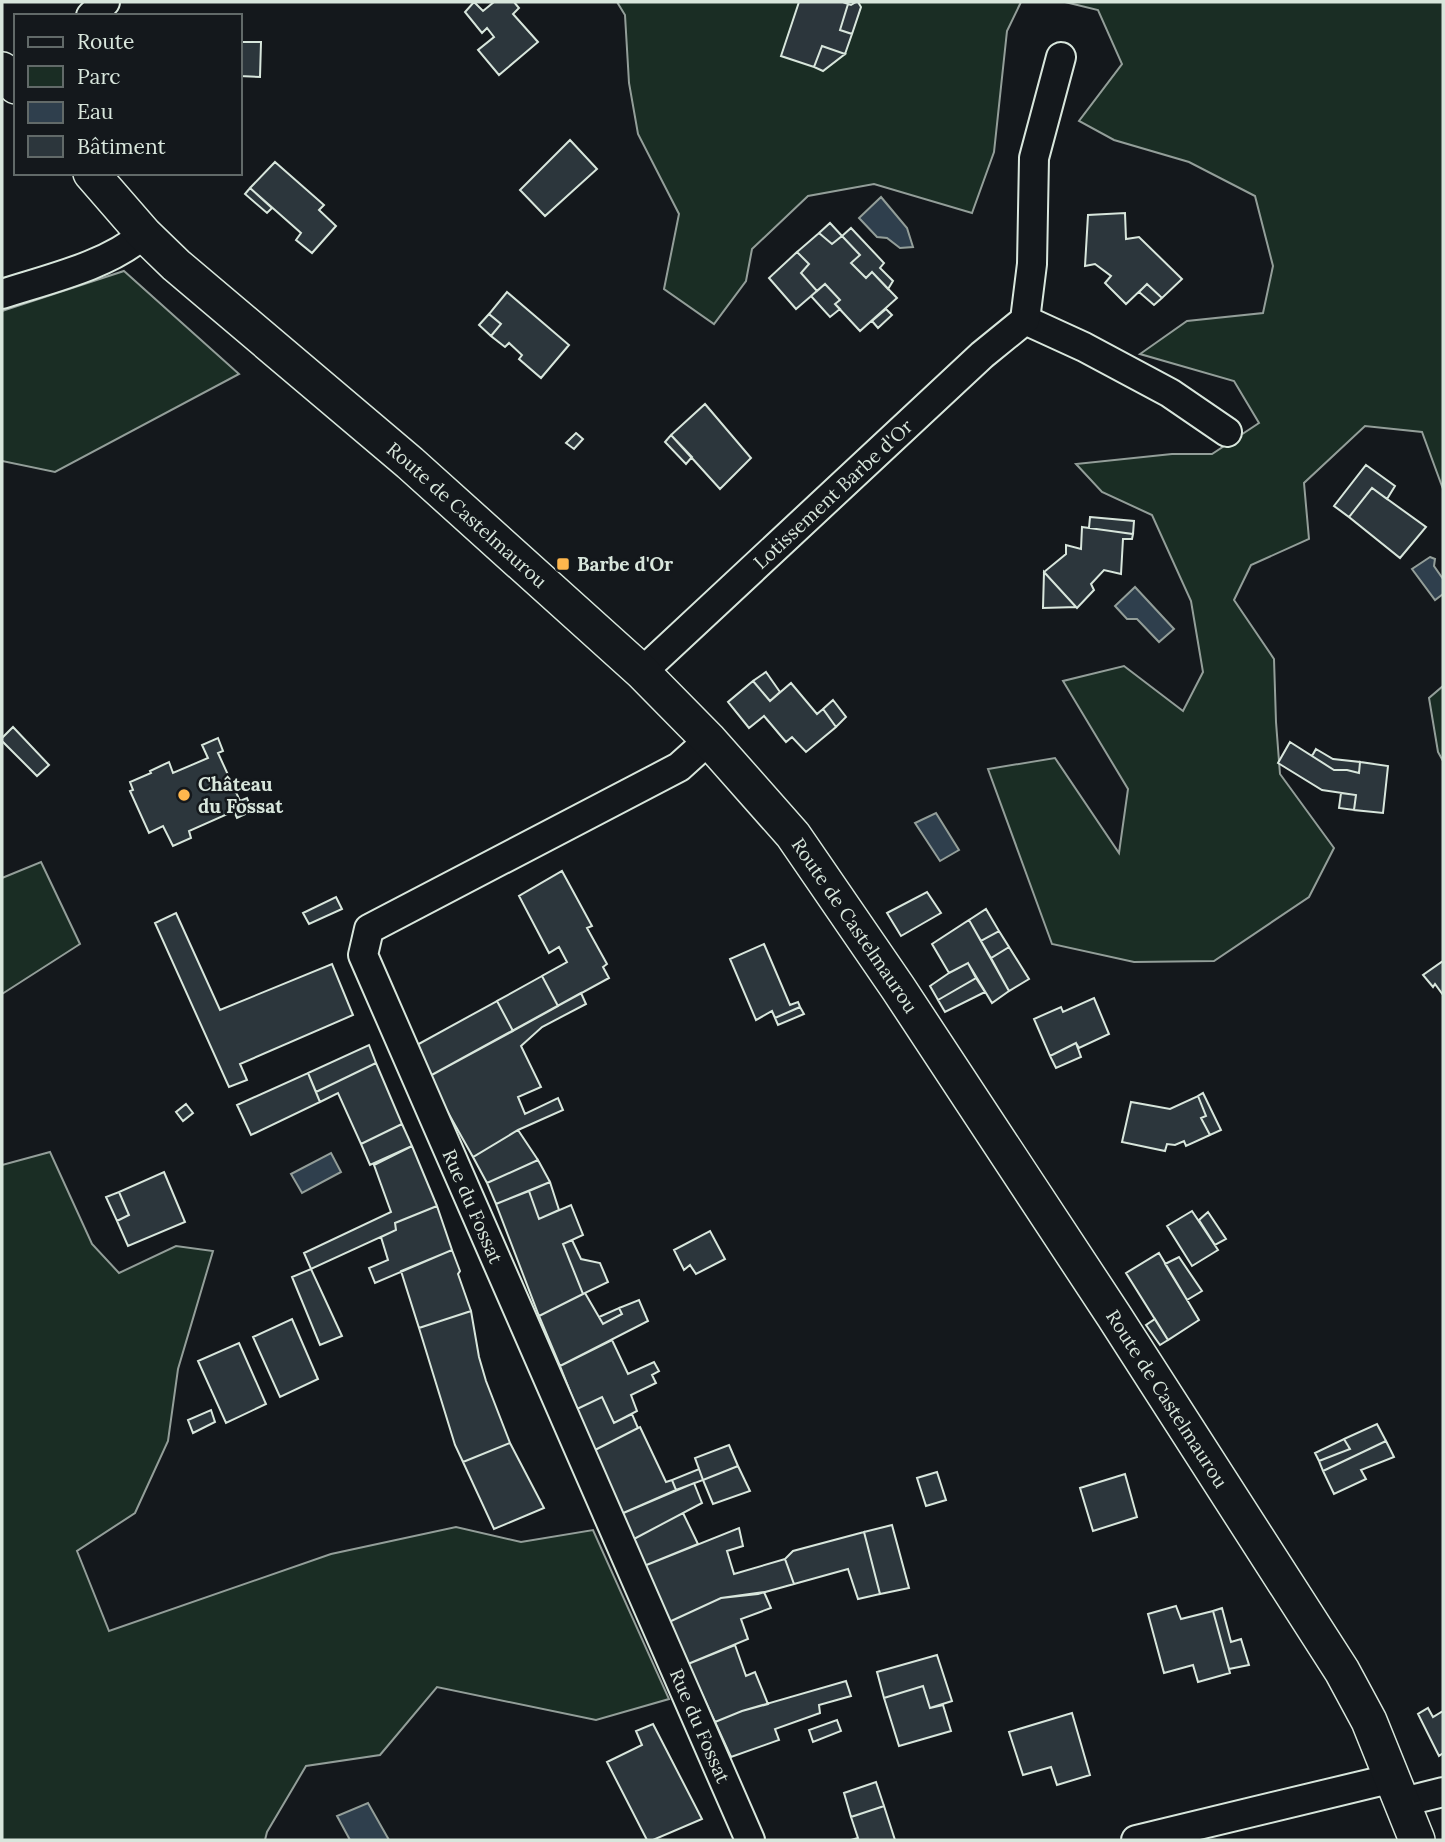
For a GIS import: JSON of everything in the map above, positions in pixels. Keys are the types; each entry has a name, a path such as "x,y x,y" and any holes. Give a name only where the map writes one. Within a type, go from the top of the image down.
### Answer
{"street":[{"path":"1061,57 1034,158 1032,264 1025,320 1084,347 1170,393 1227,432"},
{"path":"2,70 14,84"},
{"name":"Route de Castelmaurou","path":"93,175 144,234 187,274 410,463 642,672 709,740 793,835 905,999 1114,1316 1342,1671 1368,1721 1417,1840"},
{"path":"2,294 96,263 129,247 144,234"},
{"name":"Lotissement Barbe d'Or","path":"642,672 971,364 1025,320"},
{"name":"Rue du Fossat","path":"709,740 678,767 369,929 363,955 750,1840"},
{"path":"1136,1840 1377,1782 1419,1798 1443,1793"}],"green space":[{"path":"617,2 1021,2 1007,31 994,152 972,213 874,184 808,196 752,249 746,281 714,324 664,289 679,214 638,134 629,83 625,15"},
{"path":"1065,2 1443,2 1443,489 1422,432 1365,426 1304,483 1309,539 1251,565 1234,600 1274,659 1280,774 1334,848 1309,897 1214,961 1134,962 1052,944 988,769 1055,758 1119,853 1128,789 1063,681 1124,666 1183,711 1203,672 1191,601 1152,515 1102,492 1076,464 1172,454 1212,454 1259,423 1234,381 1140,354 1187,321 1263,313 1273,266 1255,196 1189,162 1114,140 1079,121 1122,64 1098,10"},
{"path":"124,271 239,374 55,472 2,461 2,311"},
{"path":"1443,686 1443,761 1438,752 1429,698"},
{"path":"41,862 80,944 2,994 2,878"},
{"path":"50,1152 92,1244 119,1273 176,1246 213,1251 178,1369 168,1441 135,1513 77,1551 109,1631 331,1554 456,1527 521,1542 593,1530 669,1699 596,1720 437,1687 380,1755 306,1766 267,1832 265,1840 2,1840 2,1165"}],"water":[{"path":"881,197 907,228 913,247 900,248 887,238 877,237 859,218"},
{"path":"1430,557 1435,559 1434,566 1443,579 1443,594 1435,600 1412,569"},
{"path":"1135,587 1174,629 1159,642 1137,619 1127,619 1115,606"},
{"path":"936,813 959,850 940,861 915,823"},
{"path":"331,1153 341,1172 302,1193 291,1174"},
{"path":"368,1803 389,1840 350,1840 337,1816"}],"building":[{"path":"474,2 483,11 494,2 514,2 519,8 513,14 538,42 499,75 478,50 494,37 487,28 482,33 465,12"},
{"path":"799,2 848,4 840,30 852,34 845,54 822,46 814,67 781,56"},
{"path":"856,2 861,7 852,34 840,30 848,4"},
{"path":"242,42 261,42 260,77 242,76"},
{"path":"822,46 845,54 823,71 814,67"},
{"path":"570,140 597,169 545,216 520,190"},
{"path":"275,162 324,205 319,210 336,226 312,253 296,240 301,233 250,188"},
{"path":"250,188 272,208 267,213 245,194"},
{"path":"1125,213 1126,239 1139,237 1182,279 1162,298 1147,284 1126,304 1105,283 1111,276 1095,264 1085,266 1088,215"},
{"path":"830,223 842,236 832,244 819,233"},
{"path":"851,228 884,263 880,268 893,281 888,289 872,272 866,278 851,263 860,255 842,236"},
{"path":"819,233 832,244 842,236 860,255 851,263 866,278 872,272 897,298 860,331 835,304 840,300 825,284 817,291 801,273 809,264 797,252"},
{"path":"797,252 809,264 801,273 817,291 796,309 769,278"},
{"path":"825,284 840,300 835,304 840,309 830,317 811,296"},
{"path":"1147,284 1162,298 1154,305 1139,292"},
{"path":"507,292 569,345 541,378 519,359 522,355 509,343 505,347 491,336 501,324 489,314"},
{"path":"886,309 892,315 878,328 872,321"},
{"path":"489,314 501,324 491,336 479,325"},
{"path":"705,404 751,458 720,489 671,435"},
{"path":"576,433 583,439 574,449 566,443"},
{"path":"671,435 692,457 686,464 665,442"},
{"path":"1366,465 1395,486 1387,499 1372,488 1349,517 1334,506"},
{"path":"1372,488 1426,527 1400,558 1349,517"},
{"path":"1090,517 1134,521 1133,534 1089,528"},
{"path":"1082,527 1133,534 1132,539 1123,539 1121,574 1104,570 1091,584 1094,590 1077,608 1044,572 1066,554 1066,545 1081,549"},
{"path":"1044,572 1076,607 1043,608"},
{"path":"766,672 780,692 770,701 753,681"},
{"path":"753,681 770,701 791,683 817,714 823,709 836,727 806,752 792,737 786,742 764,716 749,728 728,702"},
{"path":"833,700 846,717 836,727 823,709"},
{"path":"13,727 49,765 37,776 2,741"},
{"name":"Château du Fossat","path":"218,738 223,751 218,753 240,801 247,798 252,811 237,818 234,811 189,831 191,838 173,846 163,826 149,833 130,791 133,790 130,782 169,762 173,773 208,758 202,745"},
{"path":"1290,742 1334,770 1359,773 1360,762 1388,766 1383,813 1354,810 1356,795 1322,790 1278,763"},
{"path":"1316,749 1333,759 1360,762 1359,773 1334,770 1312,756"},
{"path":"1341,793 1356,795 1354,810 1339,808"},
{"path":"562,871 592,926 587,928 607,964 603,967 609,978 558,1006 542,976 567,962 559,947 549,953 519,896"},
{"path":"927,892 941,913 901,936 887,913"},
{"path":"336,897 342,909 309,924 303,913"},
{"path":"986,909 999,931 981,941 969,920"},
{"path":"176,913 220,1010 332,964 353,1015 240,1064 247,1080 229,1087 155,923"},
{"path":"969,920 1009,991 992,1003 968,963 949,973 932,944"},
{"path":"999,931 1009,947 991,958 981,941"},
{"path":"764,944 790,1005 798,1002 800,1007 775,1018 772,1011 756,1020 730,959"},
{"path":"1009,947 1029,979 1009,991 991,958"},
{"path":"1443,961 1443,995 1435,984 1433,987 1423,975"},
{"path":"968,963 976,978 938,1000 930,986"},
{"path":"542,976 558,1006 513,1031 497,1001"},
{"path":"976,978 985,992 945,1012 938,1000"},
{"path":"581,993 586,1004 542,1027 521,1046 541,1087 518,1097 525,1114 558,1098 563,1110 518,1130 473,1157 428,1077"},
{"path":"1094,998 1109,1034 1079,1048 1076,1043 1050,1056 1034,1019 1061,1007 1063,1012"},
{"path":"497,1001 513,1031 428,1077 415,1046"},
{"path":"800,1007 804,1014 778,1025 775,1018"},
{"path":"1076,1043 1081,1057 1056,1068 1050,1056"},
{"path":"369,1045 376,1063 316,1092 308,1073"},
{"path":"376,1063 402,1124 361,1144 338,1093 320,1102 316,1092"},
{"path":"308,1073 320,1102 251,1135 237,1105"},
{"path":"1203,1093 1221,1130 1210,1135 1201,1118 1206,1116 1198,1096"},
{"path":"1198,1096 1206,1116 1201,1118 1210,1135 1186,1146 1184,1141 1175,1145 1167,1144 1165,1151 1122,1142 1131,1102 1170,1109"},
{"path":"186,1104 193,1113 183,1121 176,1112"},
{"path":"402,1124 412,1146 370,1165 361,1144"},
{"path":"518,1130 538,1160 487,1183 473,1157"},
{"path":"412,1146 437,1206 395,1223 396,1230 311,1269 304,1253 391,1212 374,1165"},
{"path":"538,1160 550,1182 496,1204 487,1183"},
{"path":"164,1172 185,1222 128,1246 117,1221 129,1215 119,1192"},
{"path":"550,1182 559,1210 539,1219 529,1191"},
{"path":"529,1191 539,1219 571,1205 583,1235 563,1244 583,1294 539,1316 496,1204"},
{"path":"119,1192 129,1215 117,1221 106,1197"},
{"path":"437,1206 452,1250 375,1283 369,1268 388,1260 381,1237 396,1230 395,1223"},
{"path":"1192,1211 1218,1250 1192,1266 1167,1226"},
{"path":"1208,1212 1226,1239 1215,1245 1199,1220"},
{"path":"710,1231 725,1259 696,1274 690,1265 684,1270 674,1250"},
{"path":"572,1240 581,1259 600,1263 608,1282 583,1294 563,1244"},
{"path":"452,1250 471,1311 419,1328 401,1271"},
{"path":"1159,1253 1199,1320 1168,1340 1126,1273"},
{"path":"1179,1257 1202,1291 1187,1300 1165,1264"},
{"path":"311,1269 342,1336 320,1345 292,1277"},
{"path":"585,1293 603,1324 622,1314 619,1308 639,1300 648,1321 560,1366 539,1316"},
{"path":"619,1308 622,1314 603,1324 599,1317"},
{"path":"471,1311 486,1381 510,1443 463,1462 455,1445 419,1328"},
{"path":"292,1319 318,1379 280,1397 253,1337"},
{"path":"1155,1319 1168,1340 1160,1345 1146,1325"},
{"path":"612,1340 628,1374 654,1362 659,1371 652,1375 656,1383 631,1395 637,1411 614,1423 602,1397 577,1409 560,1366"},
{"path":"239,1343 266,1404 226,1423 198,1361"},
{"path":"602,1397 614,1423 632,1414 638,1428 595,1450 577,1409"},
{"path":"211,1410 215,1422 193,1433 188,1420"},
{"path":"1377,1424 1386,1441 1323,1471 1319,1461 1350,1449 1344,1439"},
{"path":"640,1427 666,1482 672,1480 676,1490 621,1514 595,1450"},
{"path":"1344,1439 1350,1449 1319,1461 1315,1453"},
{"path":"1386,1441 1394,1457 1361,1470 1366,1479 1334,1494 1323,1471"},
{"path":"510,1443 544,1508 494,1529 463,1462"},
{"path":"729,1445 738,1466 703,1480 695,1458"},
{"path":"738,1466 750,1491 713,1504 703,1480"},
{"path":"699,1469 703,1480 676,1490 672,1480"},
{"path":"937,1472 946,1500 926,1506 917,1478"},
{"path":"1125,1474 1137,1517 1093,1531 1080,1488"},
{"path":"694,1483 702,1503 632,1540 621,1514"},
{"path":"683,1513 698,1544 644,1566 632,1540"},
{"path":"892,1525 909,1588 880,1594 864,1532"},
{"path":"739,1528 743,1546 727,1551 734,1574 785,1559 794,1584 758,1594 721,1598 669,1622 644,1566"},
{"path":"864,1532 880,1594 858,1599 848,1569 794,1584 785,1559 793,1551"},
{"path":"764,1592 771,1608 741,1619 748,1639 688,1664 669,1622 721,1598"},
{"path":"1176,1606 1181,1619 1213,1611 1230,1673 1198,1682 1193,1665 1164,1673 1148,1614"},
{"path":"1222,1608 1231,1642 1241,1639 1249,1665 1229,1669 1213,1611"},
{"path":"735,1645 746,1676 755,1672 768,1704 715,1722 688,1664"},
{"path":"937,1655 952,1701 930,1708 923,1686 884,1698 877,1672"},
{"path":"846,1681 851,1696 819,1705 820,1713 775,1729 779,1740 731,1757 715,1722 742,1711"},
{"path":"923,1686 930,1708 943,1705 951,1731 899,1746 884,1698"},
{"path":"1428,1708 1433,1717 1443,1711 1443,1753 1439,1756 1418,1714"},
{"path":"1072,1713 1090,1775 1057,1785 1051,1767 1023,1775 1009,1732"},
{"path":"837,1720 841,1731 813,1742 809,1730"},
{"path":"653,1724 702,1819 653,1840 647,1840 607,1762 642,1745 636,1731"},
{"path":"876,1782 884,1806 851,1817 844,1793"},
{"path":"884,1806 895,1840 851,1840 858,1838 851,1817"}],"place":[{"name":"Barbe d'Or","path":"563,564"},
{"name":"Château du Fossat","path":"184,795"}]}
